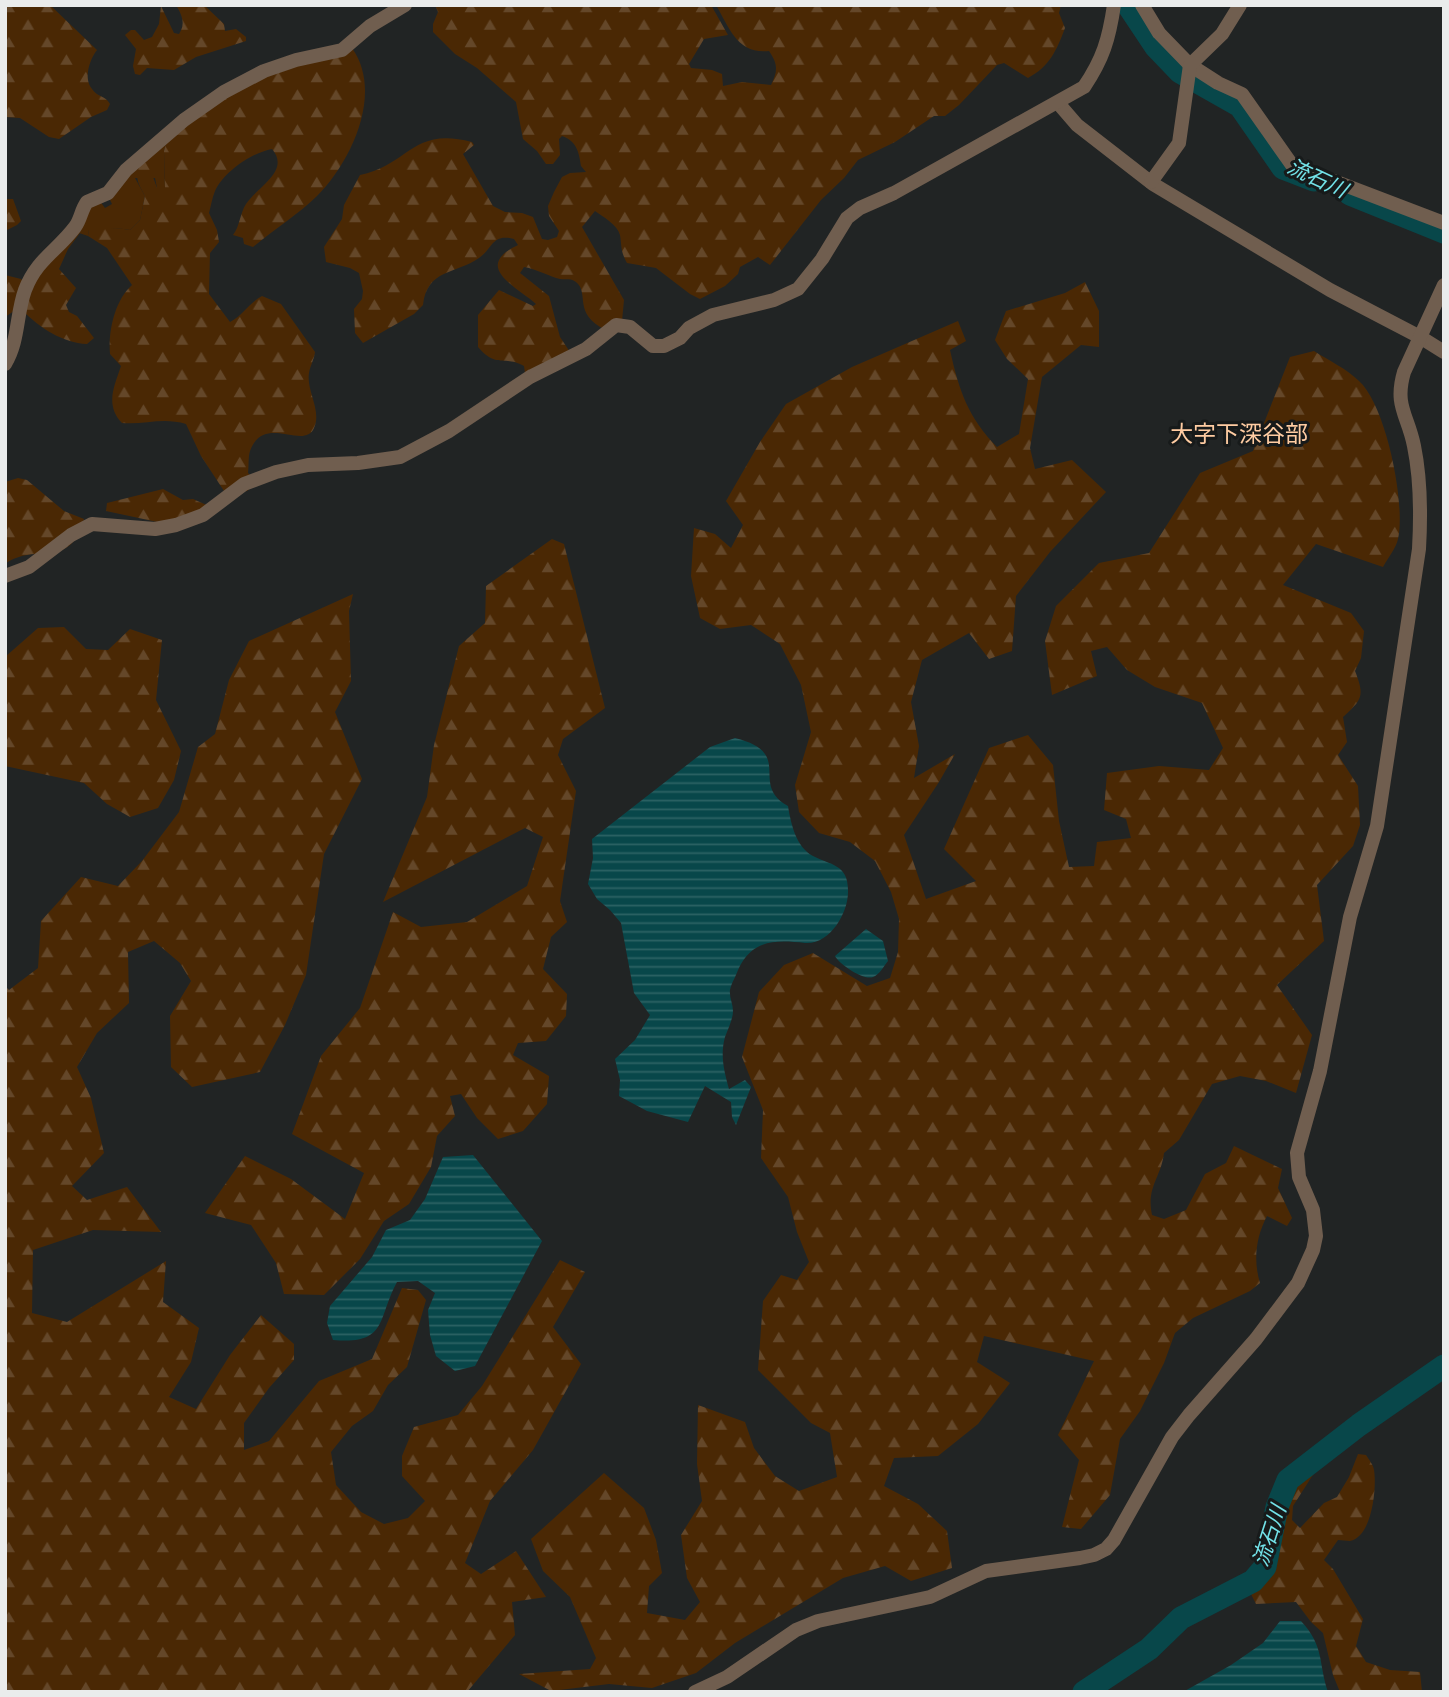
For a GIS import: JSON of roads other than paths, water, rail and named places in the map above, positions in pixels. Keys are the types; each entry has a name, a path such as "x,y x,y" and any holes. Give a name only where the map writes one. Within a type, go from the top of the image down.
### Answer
{"street":[{"path":"5,363 15,343 20,309 30,279 43,259 75,228 87,202 108,193 126,170 184,120 225,92 264,71 296,60 342,50 370,26 405,5"},
{"path":"5,576 29,566 71,535 92,524 142,529 176,525 203,515 244,484 275,472 308,465 358,463 400,457 449,431 530,377 586,349 616,324 630,327 653,346 664,346 713,315 774,300 798,289 822,259 847,218 860,208 894,193 1084,87 1099,66 1108,43 1114,5"},
{"path":"1142,5 1159,33 1190,65 1242,94 1292,164 1444,223"},
{"path":"1151,182 1179,143 1190,65 1222,34 1240,5"},
{"path":"1058,103 1077,125 1151,182 1330,290 1444,352"},
{"path":"695,1692 727,1677 796,1630 818,1621 930,1597 986,1571 1080,1558 1106,1549 1122,1530 1180,1426 1256,1339 1306,1269 1316,1236 1313,1210 1296,1167 1297,1153 1320,1071 1350,917 1377,826 1419,549 1421,506 1414,443 1399,400 1404,372 1444,285"}],"water":[{"path":"735,738 753,744 763,752 768,760 771,788 788,806 798,841 807,852 841,870 845,875 848,890 841,917 830,933 822,939 805,943 766,944 750,952 738,970 730,990 733,1014 725,1037 723,1063 729,1089 745,1080 751,1087 736,1125 732,1117 731,1102 705,1086 688,1122 647,1111 619,1096 620,1080 615,1059 635,1040 650,1015 634,993 621,923 597,899 588,884 593,858 592,839 710,747"},
{"path":"866,929 883,941 888,961 877,974 869,978 852,971 835,956"},
{"path":"473,1155 542,1241 475,1366 455,1371 436,1356 430,1335 428,1310 435,1293 418,1281 397,1282 378,1327 372,1334 351,1340 333,1340 327,1323 330,1306 372,1257 386,1230 410,1220 425,1199 443,1157"},
{"path":"1280,1621 1301,1621 1309,1630 1317,1647 1328,1692 1183,1692 1263,1643"}],"waterway":[{"name":"流石川","path":"1128,5 1156,47 1180,72 1240,106 1283,168 1314,180"},
{"name":"流石川","path":"1350,194 1444,232"},
{"name":"流石川","path":"1084,1692 1149,1649 1181,1618 1253,1581 1265,1567 1277,1507 1288,1480 1359,1425 1444,1366"}],"district":[{"name":"大字下深谷部","path":"1239,435"}]}
